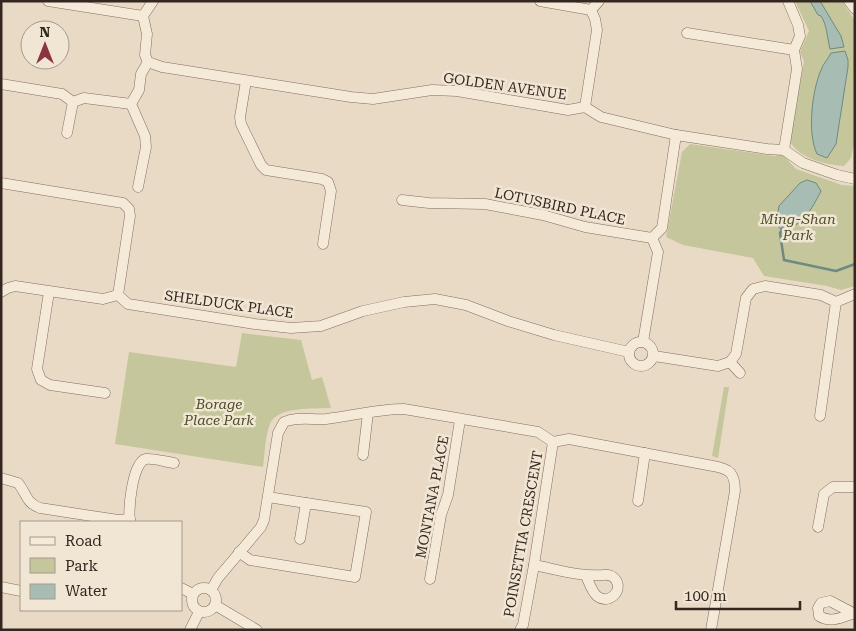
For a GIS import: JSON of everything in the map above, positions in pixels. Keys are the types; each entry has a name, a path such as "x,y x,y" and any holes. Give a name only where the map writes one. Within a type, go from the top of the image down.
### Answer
{"street":[{"path":"48,1 143,16"},
{"path":"131,104 139,90 141,74 148,62 145,55 147,34 143,16 153,1"},
{"path":"540,1 591,10"},
{"path":"591,10 599,1"},
{"path":"784,150 796,69 794,50 800,36 798,25 788,1"},
{"path":"850,1 855,9"},
{"path":"585,107 597,30 596,19 591,10"},
{"path":"687,33 794,50"},
{"name":"GOLDEN AVENUE","path":"148,62 162,67 351,98 373,99 432,90 457,91 568,110 585,107 601,117 676,135 784,150 803,163 855,179"},
{"path":"246,81 240,117 241,124 261,165 266,170 322,179 328,182 330,191 323,244"},
{"path":"1,84 62,94 73,102"},
{"path":"73,102 84,98 131,104"},
{"path":"67,133 73,102"},
{"path":"131,104 145,136 146,147 138,187"},
{"path":"643,342 658,252 652,238 662,228 676,135"},
{"path":"1,183 123,203 128,209 130,216 118,294 104,299 15,286 1,292"},
{"name":"LOTUSBIRD PLACE","path":"402,200 429,203 485,204 543,214 585,227 652,238"},
{"path":"654,356 718,366 730,362 736,354 746,298 753,289 765,286 822,295 836,302 855,294"},
{"path":"49,292 37,369 41,380 50,385 105,393"},
{"name":"SHELDUCK PLACE","path":"118,294 128,304 291,328 321,326 363,311 404,302 435,299 466,305 508,321 554,335 629,352"},
{"path":"820,416 836,302"},
{"path":"643,342 650,345 654,356 647,365 639,366 632,363 629,352 632,345 643,342"},
{"path":"730,362 740,373"},
{"path":"211,590 218,578 261,527 266,514 278,433 284,422 294,418 325,419 387,410 404,410 538,432 553,442 569,439 724,468 731,472 735,480 735,491 711,630"},
{"path":"363,455 368,413"},
{"name":"MONTANA PLACE","path":"430,579 440,515 448,495 460,420"},
{"name":"POINSETTIA CRESCENT","path":"520,630 534,565 553,442"},
{"path":"638,501 645,453"},
{"path":"1,478 18,483 32,505 40,508 130,521 130,504 136,468 140,462 146,459 174,463"},
{"path":"818,526 824,494 833,487 855,488"},
{"path":"239,552 250,560 356,577 366,512 268,497"},
{"path":"300,539 306,503"},
{"path":"534,565 586,576"},
{"path":"1,587 20,591"},
{"path":"182,588 193,594"},
{"path":"200,588 208,588 216,597 215,605 208,612 199,612 192,606 193,594 200,588"},
{"path":"215,605 257,630"},
{"path":"190,630 199,612"}],"green space":[{"path":"795,1 842,1 855,21 855,138 851,158 844,166 813,160 799,152 790,141 804,61 800,52 809,31"},
{"name":"Ming-Shan Park","path":"690,144 774,156 782,154 796,169 842,185 855,186 855,286 841,290 764,276 753,258 683,245 666,237 682,152"},
{"name":"Borage Place Park","path":"242,333 301,340 312,380 322,377 331,408 288,411 274,418 267,434 263,467 115,444 129,352 236,367"},
{"path":"724,387 729,387 718,458 712,456"}],"water":[{"path":"810,1 820,1 841,36 844,47 830,49 826,27 821,16 818,15"},
{"path":"845,51 848,67 836,144 827,158 817,154 814,145 811,124 813,100 821,70 831,53"},
{"path":"807,180 816,183 821,191 818,197 800,222 794,226 780,229 776,221 779,206 800,183"}],"waterway":[{"path":"783,228 780,233 784,260 836,271 855,264"}]}
